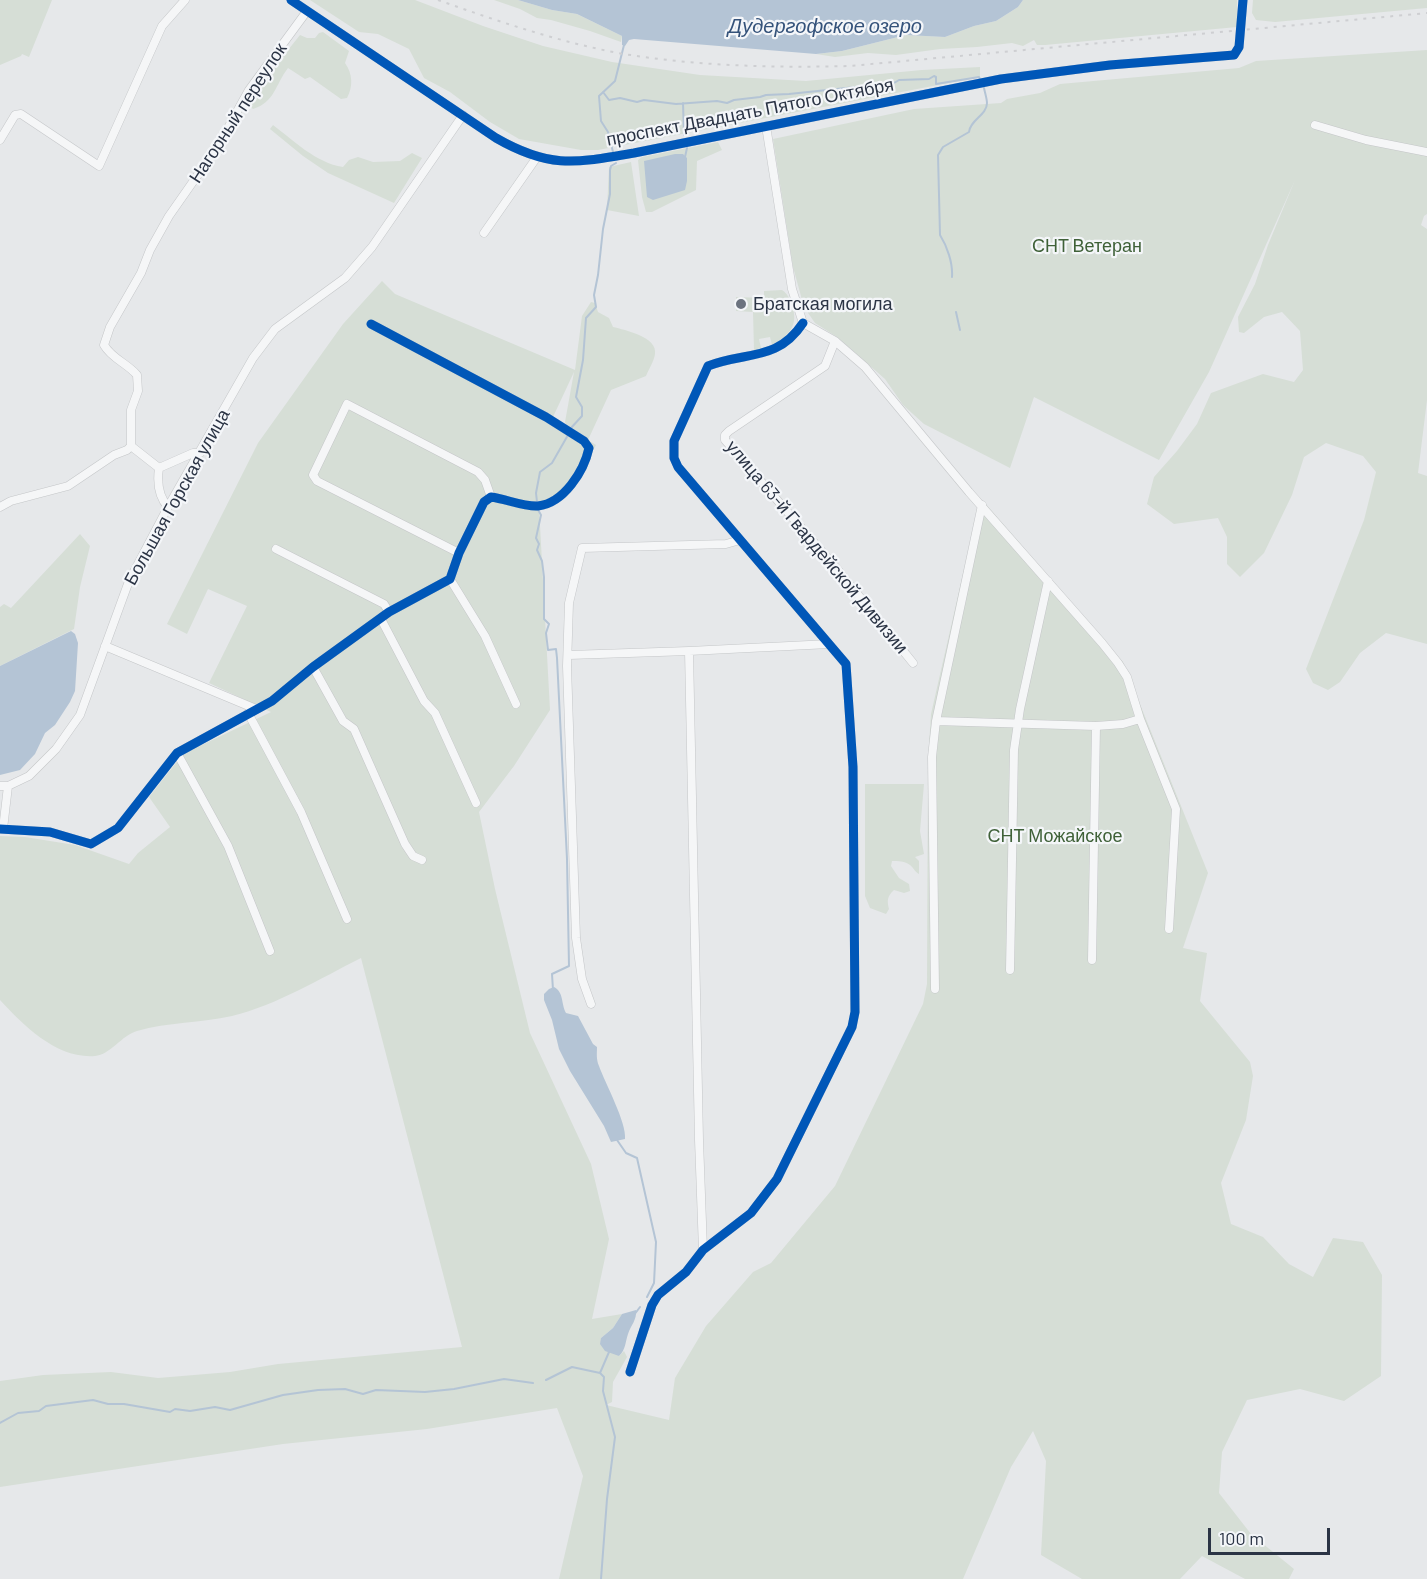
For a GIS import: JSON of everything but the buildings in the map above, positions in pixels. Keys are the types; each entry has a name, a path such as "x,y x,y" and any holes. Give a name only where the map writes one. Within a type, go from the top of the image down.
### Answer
{"street":[{"path":"0,140 15,115 21,114 99,166 162,26 185,0"},
{"name":"проспект Двадцать Пятого Октября","path":"291,0 520,152 548,160 585,161 1001,79 1099,66 1234,55 1239,47 1244,0"},
{"name":"Нагорный переулок","path":"131,446 131,411 138,391 137,375 130,367 109,354 104,345 110,327 141,273 150,250 169,216 218,146 249,90 307,11"},
{"name":"Большая Горская улица","path":"4,786 29,776 56,749 80,715 129,581 168,507 253,358 275,329 345,278 372,247 463,115"},
{"path":"1315,125 1366,140 1427,152"},
{"path":"766,126 792,289 803,324 835,341 865,367 969,492 1048,580 1118,663 1127,677 1140,719 1176,809 1169,929"},
{"path":"484,233 537,157"},
{"path":"371,324 546,417 584,441 589,448 586,459 568,488 555,501 538,506 491,496"},
{"path":"630,1372 652,1305 658,1295 686,1272 703,1250 751,1213 777,1179 852,1027 855,1012 852,744 846,664 678,467 674,458 674,441 708,366 779,348 794,337 803,324"},
{"name":"улица 63-й Гвардейской Дивизии","path":"835,341 825,366 729,431 725,435 725,440 838,570 913,663"},
{"path":"459,553 317,481 313,475 347,404 478,472 485,480 491,496"},
{"path":"0,507 11,501 68,486 131,446 159,468"},
{"path":"159,468 193,453 200,453"},
{"path":"159,468 157,482 163,502 168,507"},
{"path":"4,786 2,829 50,832 92,844 118,828 177,753 272,701 313,667 389,612 450,579 459,553 484,502 491,496"},
{"path":"935,989 932,757 936,721 982,506"},
{"path":"591,1004 582,980 576,938 567,666 569,603 582,548 726,544 740,540"},
{"path":"276,549 384,604 389,612"},
{"path":"450,579 485,636 516,704"},
{"path":"1010,970 1014,750 1017,723 1048,580"},
{"path":"381,619 424,701 435,713 476,803"},
{"path":"569,655 829,644"},
{"path":"105,646 252,711 301,812 347,919"},
{"path":"690,651 703,1250"},
{"path":"313,667 343,721 354,729 405,844 412,856 422,860"},
{"path":"936,721 1096,726 1123,724 1140,719"},
{"path":"1092,960 1096,726"},
{"path":"177,753 228,846 270,951"}],"green space":[{"path":"0,0 52,0 29,57 22,54 0,65"},
{"path":"310,0 415,0 543,46 612,62 700,75 806,81 980,67 980,77 598,150 581,150 519,139 490,122 450,92 424,78 409,49 378,34 359,32"},
{"path":"494,0 518,0 552,10 577,14 622,36 621,42 590,31 537,18"},
{"path":"1023,0 1237,0 1237,27 1045,45 1037,45 1034,40 1023,46 1012,43 896,55 868,53 835,57 816,54 842,51 906,35 945,37 974,26 996,21 1018,7"},
{"path":"1253,0 1427,0 1427,8 1275,22 1256,20 1252,13"},
{"path":"323,32 349,51 345,63 351,76 347,98 341,99 310,77 305,79 288,68 266,102 253,109 248,104 256,90 300,35 315,38"},
{"name":"СНТ Ветеран","path":"1427,50 1427,214 1421,225 1427,229 1427,400 1418,473 1427,476 1427,644 1386,633 1360,653 1340,682 1328,690 1313,683 1306,669 1364,520 1376,472 1363,456 1326,443 1304,457 1292,495 1264,553 1240,577 1227,564 1227,537 1218,518 1174,524 1147,504 1154,477 1197,424 1211,393 1263,374 1294,382 1303,370 1300,331 1282,312 1264,317 1244,333 1239,332 1238,317 1255,284 1268,245 1295,180 1209,372 1159,460 1034,397 1010,468 924,424 903,405 885,379 837,337 815,323 804,307 793,267 773,139 914,109 1001,103 1007,99 1040,93 1060,84 1239,68 1256,61"},
{"path":"273,125 314,156 333,165 343,167 349,160 358,157 373,162 400,161 412,153 422,158 394,203 328,173 270,129"},
{"path":"718,142 722,150 697,161 696,190 652,212 646,212 638,160 642,157"},
{"path":"631,162 639,216 607,210 609,167"},
{"name":"СНТ Можайское","path":"382,281 395,294 575,370 582,316 591,302 595,303 598,312 609,318 613,327 640,335 655,348 655,354 646,376 611,390 588,440 596,445 572,488 539,507 550,710 514,766 479,812 530,1033 591,1164 609,1239 592,1319 622,1314 613,1328 601,1338 619,1356 624,1351 627,1357 613,1382 612,1402 606,1405 669,1420 675,1378 706,1326 753,1272 771,1263 835,1186 923,1004 927,984 928,761 931,714 978,508 984,502 1123,662 1208,873 1183,948 1207,953 1200,1001 1250,1062 1253,1076 1246,1120 1221,1183 1231,1224 1263,1237 1289,1264 1313,1277 1333,1238 1363,1242 1382,1275 1381,1376 1344,1401 1300,1389 1247,1400 1222,1452 1219,1493 1251,1534 1294,1569 1289,1579 1245,1579 1202,1556 1180,1579 1082,1579 1041,1555 1046,1461 1033,1431 1011,1467 963,1579 559,1579 583,1476 557,1408 427,1429 283,1444 0,1487 0,1381 43,1375 111,1372 158,1378 462,1347 361,958 298,991 249,1011 232,1016 137,1031 126,1036 106,1052 95,1056 81,1056 68,1052 42,1039 0,1000 0,836 25,837 75,845 129,864 138,853 170,827 149,797 183,754 271,712 209,683 247,606 208,589 187,634 167,624 258,443 343,324","holes":["574,372 566,426 553,417"]},
{"path":"782,290 789,297 794,313 791,329 788,334 772,345 770,337 759,339 761,348 754,350 753,312 736,311 736,297 764,298 764,291"},
{"path":"80,534 90,546 80,587 74,629 0,666 0,607 4,604 11,608"},
{"path":"865,784 924,784 920,831 924,854 915,857 919,861 919,874 908,864 892,861 891,866 899,878 909,884 910,891 904,893 894,890 889,897 889,909 886,914 870,908 865,896"}],"water":[{"name":"Дудергофское озеро","path":"518,0 1023,0 1018,7 996,21 974,26 945,37 906,35 842,51 816,54 634,39 629,40 625,46 622,45 622,36 577,14 552,10"},
{"path":"683,154 687,158 685,190 653,200 647,197 644,161"},
{"path":"71,631 75,634 78,643 75,691 70,702 55,725 45,733 35,754 20,770 0,775 0,666"},
{"path":"554,987 561,995 566,1013 578,1016 593,1044 597,1047 598,1063 623,1123 625,1139 611,1142 559,1049 544,1000 544,994"},
{"path":"636,1310 635,1320 619,1356 605,1351 600,1344 601,1338 613,1328 622,1314"}],"waterway":[{"path":"613,152 608,132 601,121 599,96 615,81 624,45"},
{"path":"603,92 609,100 620,98 637,102 644,100 676,104 717,101 727,103 766,95 894,83 899,80 929,79 934,76 936,84 979,77 980,79"},
{"path":"952,277 949,255 940,235 938,155 943,147 969,132 972,124 984,111 987,103 984,88"},
{"path":"683,103 684,135"},
{"path":"685,157 687,148"},
{"path":"570,429 582,416 582,407 576,397 583,360 586,318 596,307 594,295 610,194 610,170 611,166 616,163"},
{"path":"956,312 960,330"},
{"path":"537,502 536,493 540,472 552,463 568,435"},
{"path":"537,508 541,515 536,538 544,577 544,619 549,624 546,633 548,650 556,649 557,658 567,859 569,966 552,974 553,990"},
{"path":"617,1140 626,1153 637,1158 656,1242 654,1283 647,1297"},
{"path":"634,1315 640,1307"},
{"path":"601,1579 607,1499 615,1437 603,1391 604,1377 600,1373 609,1352"},
{"path":"546,1380 572,1367 600,1373"},
{"path":"0,1423 18,1413 39,1411 46,1406 93,1400 170,1412 175,1409 190,1411 215,1407 230,1410 283,1395 318,1390 345,1389 363,1394 376,1390 425,1392 504,1379 533,1383"}],"railway":[{"path":"438,0 527,30 618,53 705,63 792,67 850,66 1427,13"}],"cycle path":[{"path":"291,0 496,138 532,155 563,161 634,153 1001,79 1110,65 1234,55 1239,47 1243,0"},
{"path":"630,1372 652,1305 658,1295 686,1272 703,1250 751,1213 777,1179 852,1027 855,1012 853,767 846,664 678,467 674,458 674,441 708,366 772,350 783,344 803,323"},
{"path":"0,829 50,832 91,844 118,828 177,753 272,701 313,667 389,612 450,579 459,553 484,502 491,497 527,505 547,504 564,492 578,476 589,448 584,441 546,417 371,324"}],"place":[{"name":"Братская могила","path":"741,304"}]}
